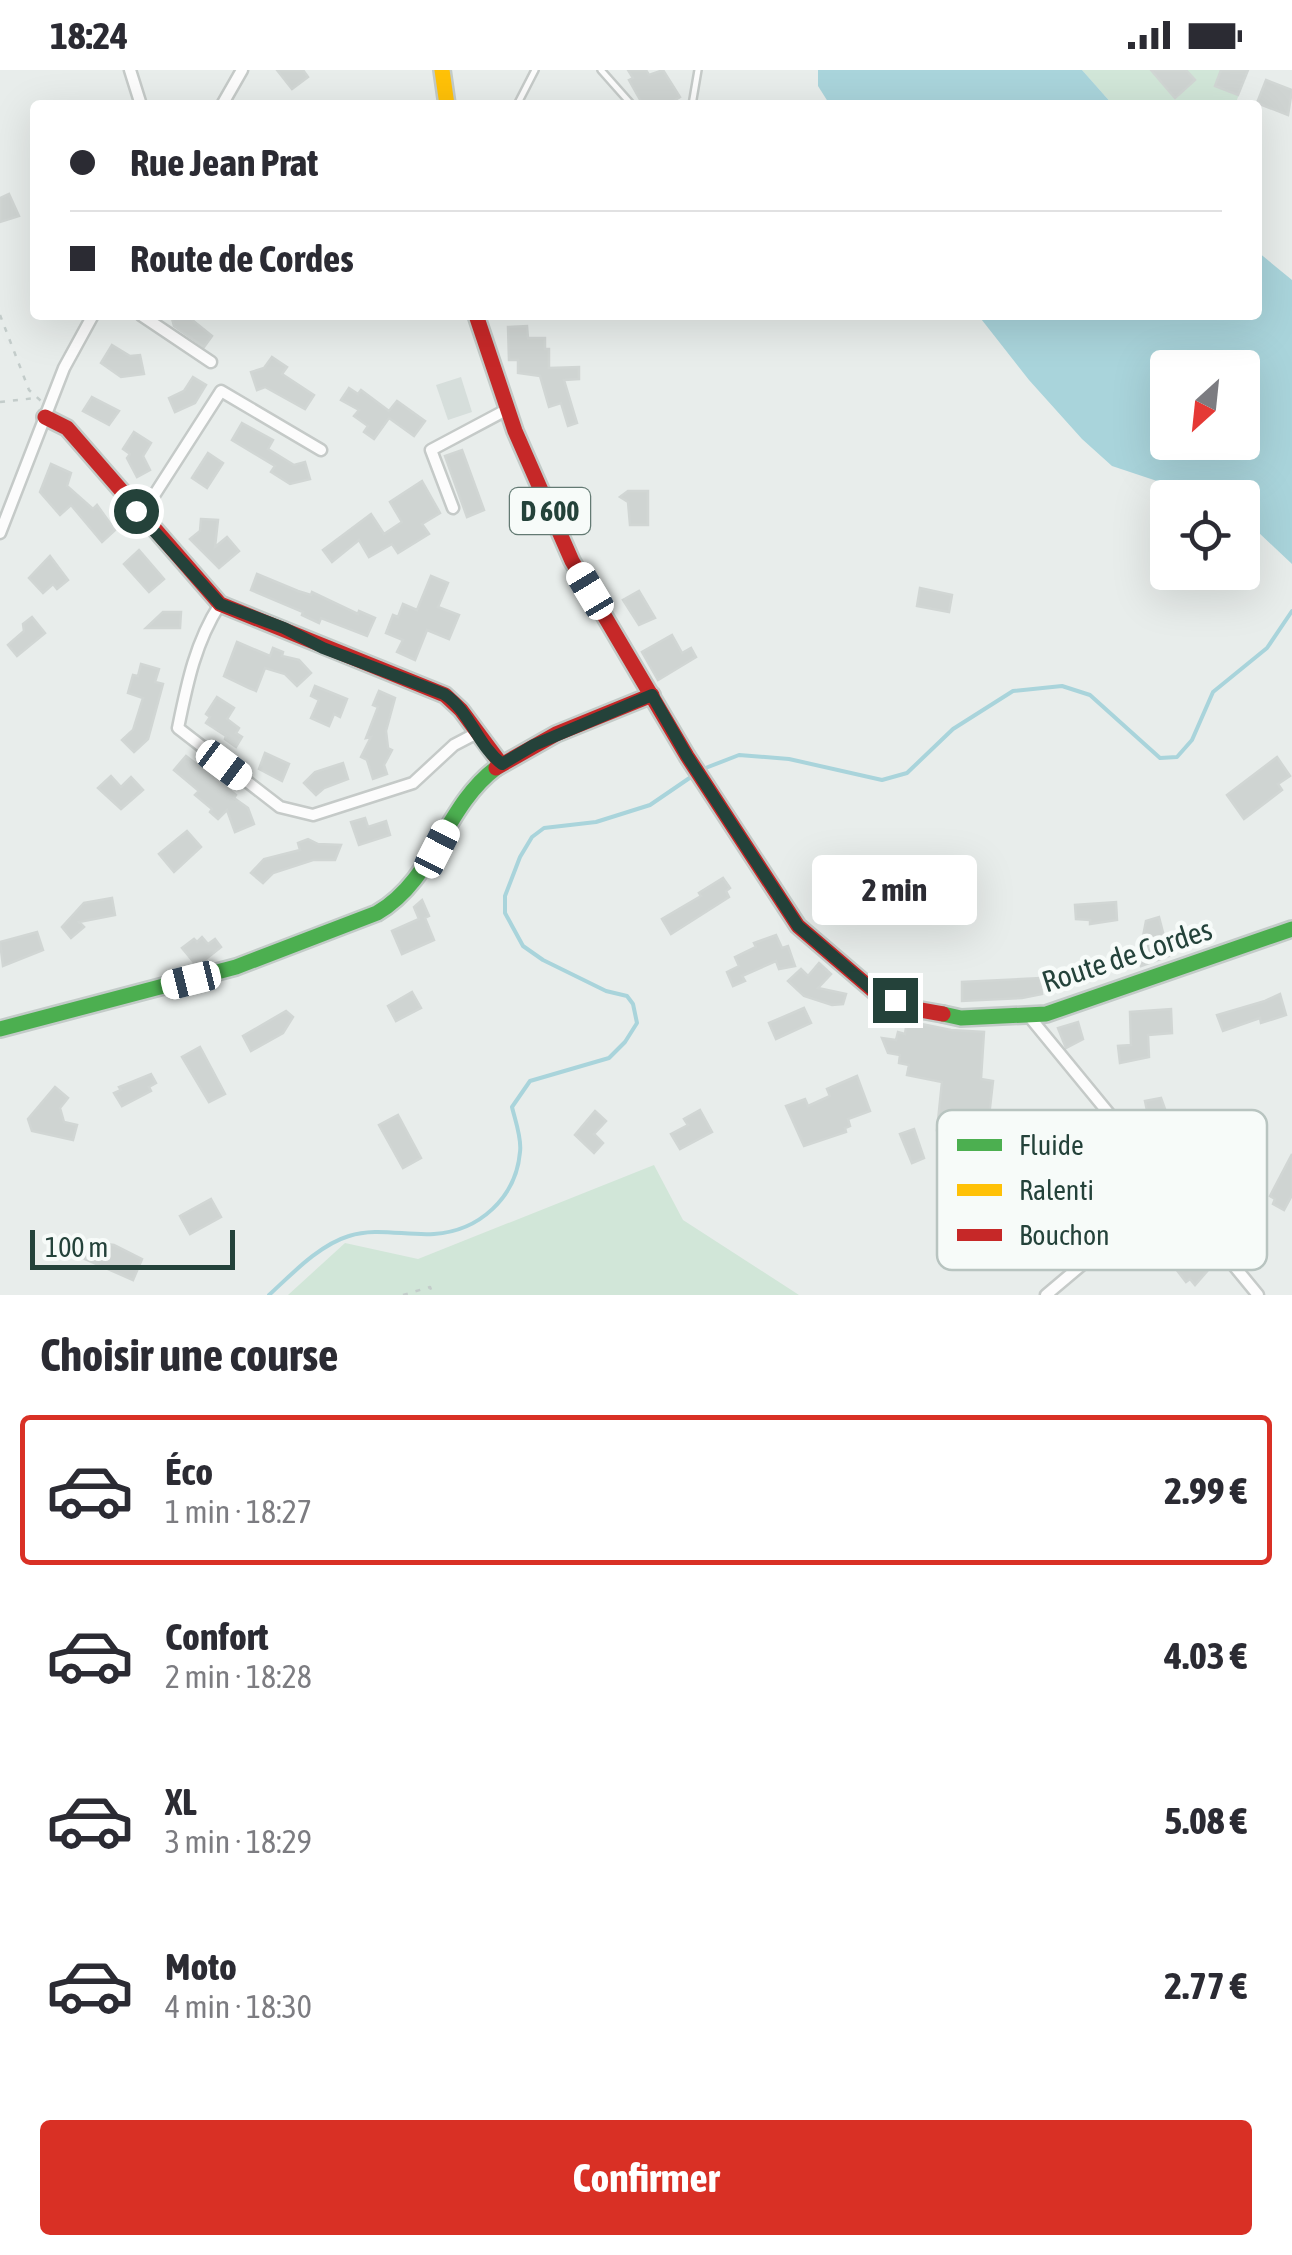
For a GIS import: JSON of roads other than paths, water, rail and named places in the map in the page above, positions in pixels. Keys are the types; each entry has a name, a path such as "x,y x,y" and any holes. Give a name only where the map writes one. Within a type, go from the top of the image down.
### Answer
{"street":[{"path":"130,70 139,100"},
{"path":"225,100 242,70"},
{"path":"442,70 446,100"},
{"path":"0,533 64,368 90,320"},
{"path":"148,320 211,362"},
{"name":"Route de Cordes","path":"478,320 508,409 572,560 687,756 798,926 875,992 916,1009 961,1018 1046,1014 1292,929"},
{"path":"136,511 152,497 221,391 321,450"},
{"path":"454,508 432,450 508,409"},
{"path":"47,413 67,428 220,604 444,694 458,703 475,734 502,764"},
{"path":"220,604 204,628 190,669 178,728 280,807 313,816 413,783 454,744 475,734"},
{"path":"0,1028 248,966 393,904 424,875 450,823 475,787 502,764 534,745 652,695"},
{"path":"1028,1015 1104,1110"},
{"path":"1046,1295 1076,1270"},
{"path":"1238,1270 1258,1295"}],"lane":[{"path":"520,100 535,70"},
{"path":"600,70 627,100"},
{"path":"693,100 698,70"}],"water":[{"path":"818,70 1082,70 1109,100 827,100 818,86"},
{"path":"1262,255 1292,280 1292,564 1260,534 1260,480 1154,480 1112,466 1082,439 982,320 1262,320"}],"waterway":[{"path":"703,769 739,755 789,759 882,780 907,773 953,729 1013,691 1062,686 1090,695 1160,758 1177,757 1192,740 1213,692 1267,648 1292,611"},
{"path":"269,1295 306,1261 338,1240 370,1232 450,1232 480,1219 503,1197 517,1169 520,1152 512,1107 530,1081 609,1058 637,1023 627,996 606,991 523,946 505,913 505,896 520,857 532,837 544,828 596,822 650,805 691,777"}]}
